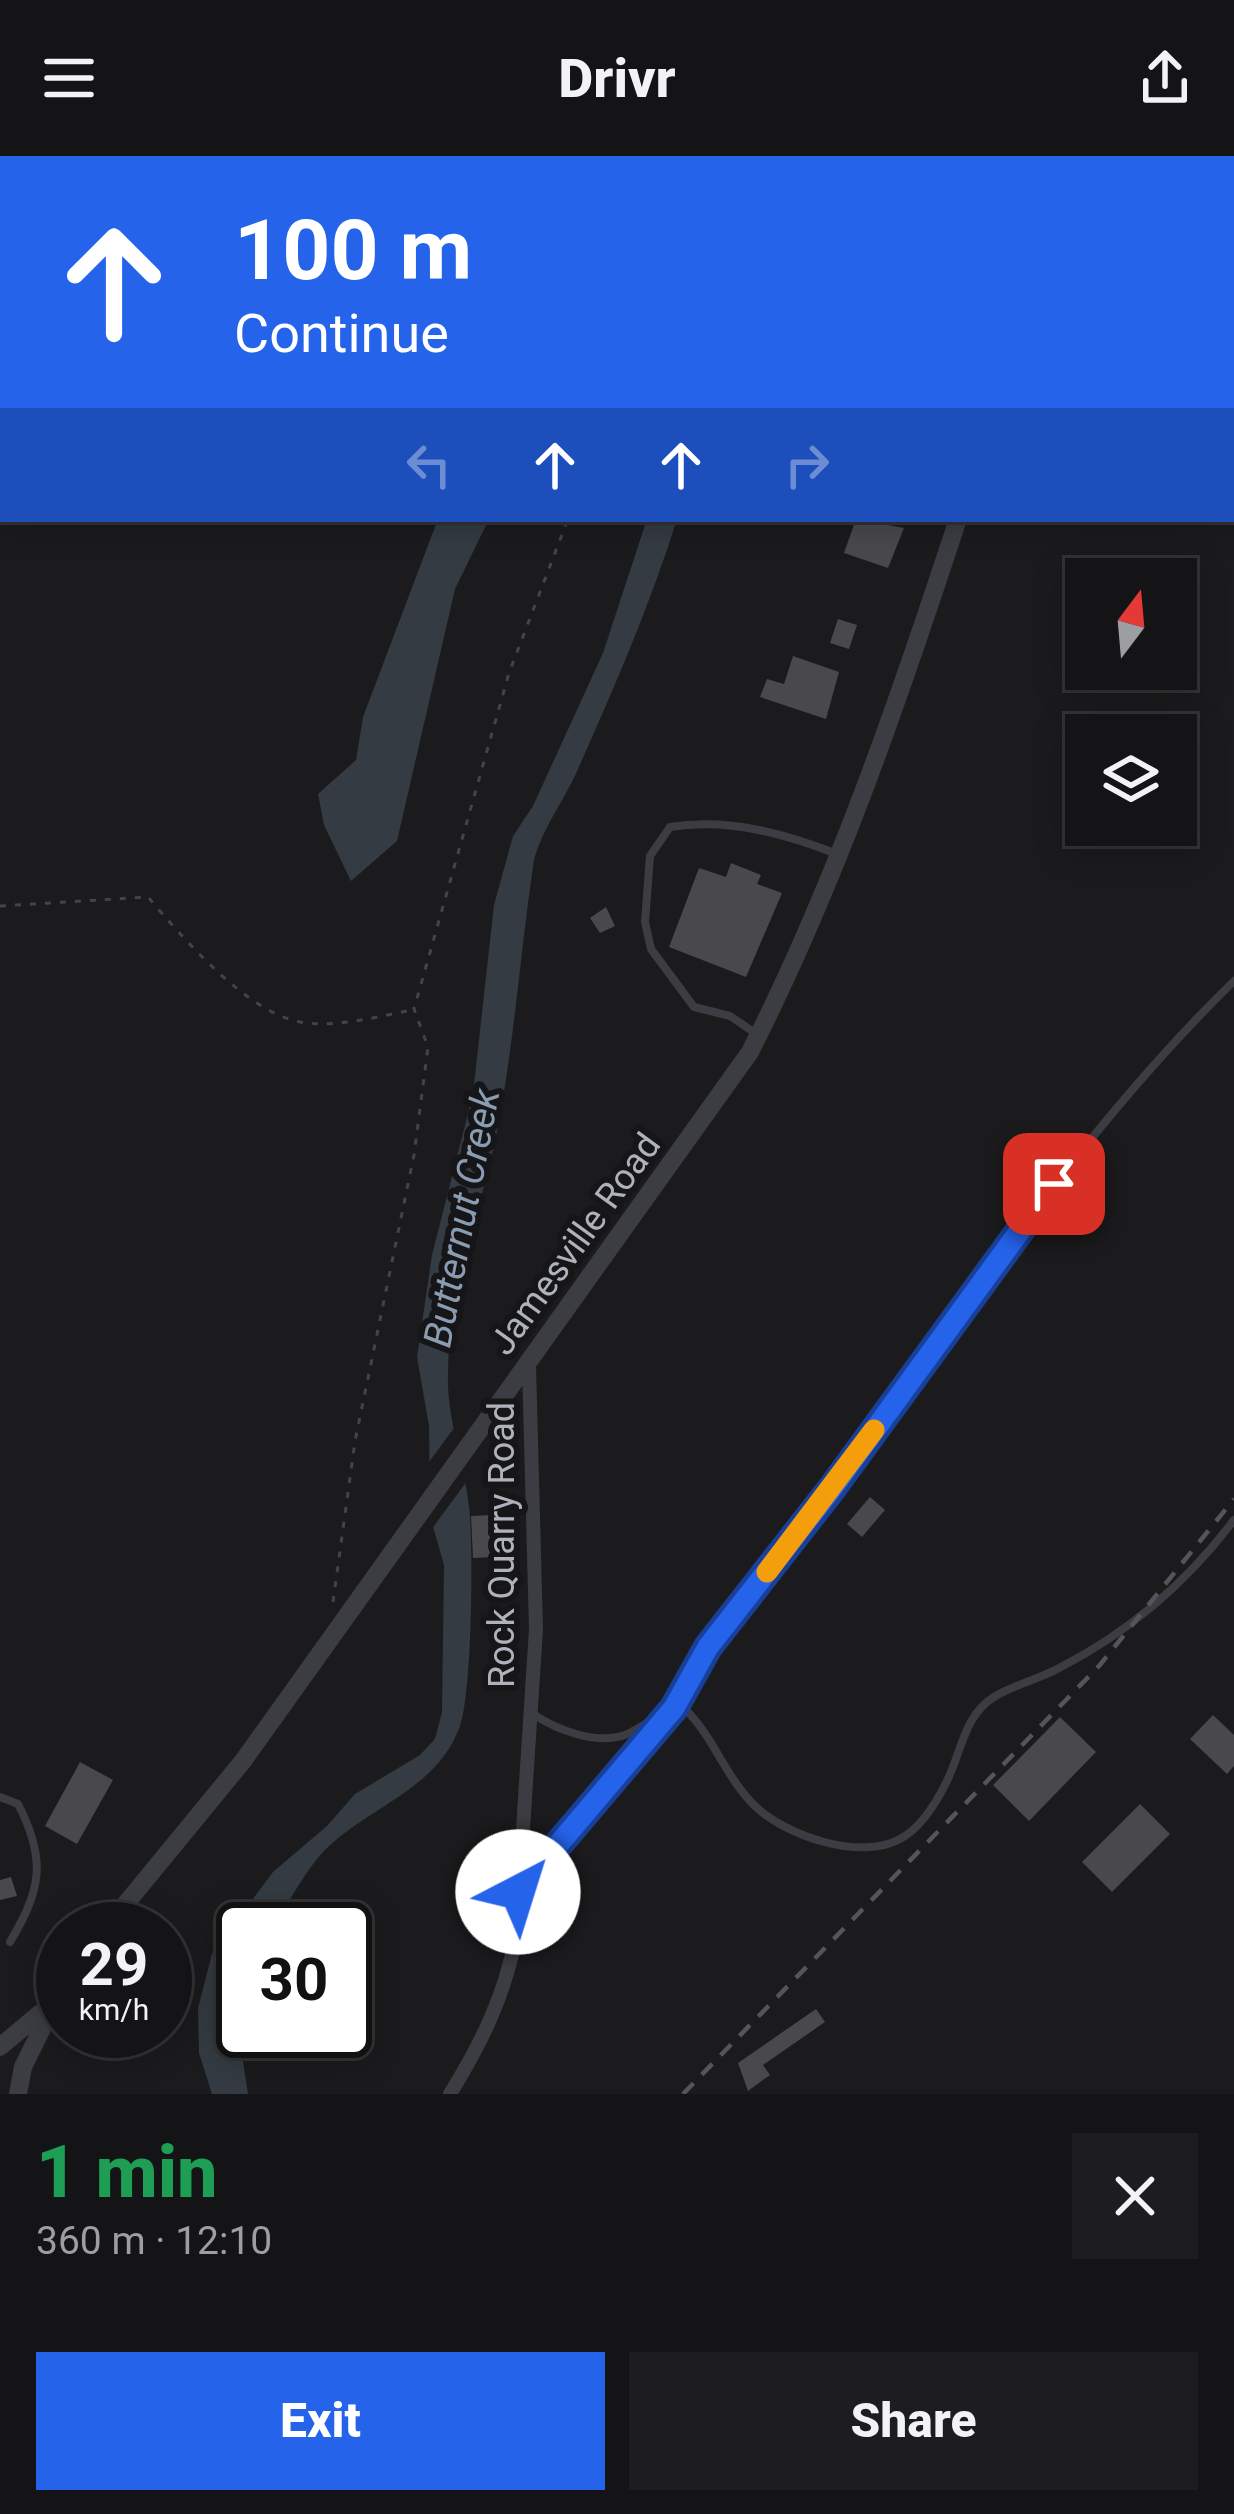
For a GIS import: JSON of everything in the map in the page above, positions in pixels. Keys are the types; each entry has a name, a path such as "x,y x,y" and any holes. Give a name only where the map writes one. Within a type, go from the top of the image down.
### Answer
{"street":[{"name":"Jamesville Road","path":"128,1902 243,1761 711,1112 759,1036 837,854 957,522"},
{"name":"Rock Quarry Road","path":"529,1366 532,1714"},
{"path":"518,1892 674,1708"},
{"path":"450,2094 488,2032 507,1983 532,1714"},
{"path":"0,2047 36,2018"},
{"path":"18,2094 23,2067 36,2040"}],"lane":[{"path":"759,1036 730,1016 694,1006 651,949 645,922 651,850 670,827 708,824 750,827 837,854"},
{"path":"1234,981 1080,1149 833,1487 708,1647 674,1708 692,1717 728,1776 781,1825 853,1846 901,1839 934,1805 976,1713 992,1697 1061,1667 1134,1622 1188,1575 1234,1520"},
{"name":"Rock Quarry Road","path":"532,1714 571,1733 621,1737 674,1708"},
{"path":"0,1797 18,1804 40,1877 10,1942"}],"path":[{"path":"327,1645 355,1441 417,1133 428,1047 414,1010 509,673 567,522"},
{"path":"0,906 148,898 192,949 245,992 297,1022 353,1022 414,1010"}],"water":[{"path":"437,522 488,522 455,589 397,841 351,881 324,825 318,794 356,760 363,717"},
{"name":"Butternut Creek","path":"646,522 676,522 618,676 534,860 502,1106 450,1343 448,1391 470,1517 469,1655 460,1726 450,1747 420,1780 329,1846 288,1902 251,1902 273,1872 327,1826 355,1794 420,1755 435,1739 442,1712 444,1565 430,1516 429,1426 417,1357 432,1255 473,1094 494,905 513,836 533,806 603,653"},
{"path":"216,1949 216,2058 242,2058 248,2094 212,2094 199,2053 198,2008"}],"pier":[{"path":"460,1420 470,1477 428,1534 423,1470"}],"building":[{"path":"855,522 904,528 888,568 844,553"},
{"path":"838,619 857,625 849,649 830,643"},
{"path":"793,656 839,672 826,719 760,697 767,679 784,684"},
{"path":"731,863 761,875 757,884 782,893 746,977 669,947 699,868 726,877"},
{"path":"606,907 615,926 600,933 590,918"},
{"path":"870,1497 885,1510 862,1537 847,1524"},
{"path":"491,1515 494,1557 473,1558 471,1516"},
{"path":"1213,1715 1234,1735 1234,1766 1227,1774 1190,1739"},
{"path":"1060,1717 1096,1752 1029,1821 993,1785"},
{"path":"80,1762 113,1780 77,1844 45,1826"},
{"path":"1140,1804 1170,1834 1112,1892 1082,1862"},
{"path":"11,1877 17,1896 0,1900 0,1880"},
{"path":"816,2009 825,2022 763,2065 770,2075 748,2091 738,2063"}],"railway":[{"path":"683,2094 1099,1666 1234,1499"}],"slow traffic":[{"path":"767,1572 874,1430"}],"route":[{"path":"518,1892 674,1708 708,1647 833,1487 1054,1184"}]}
